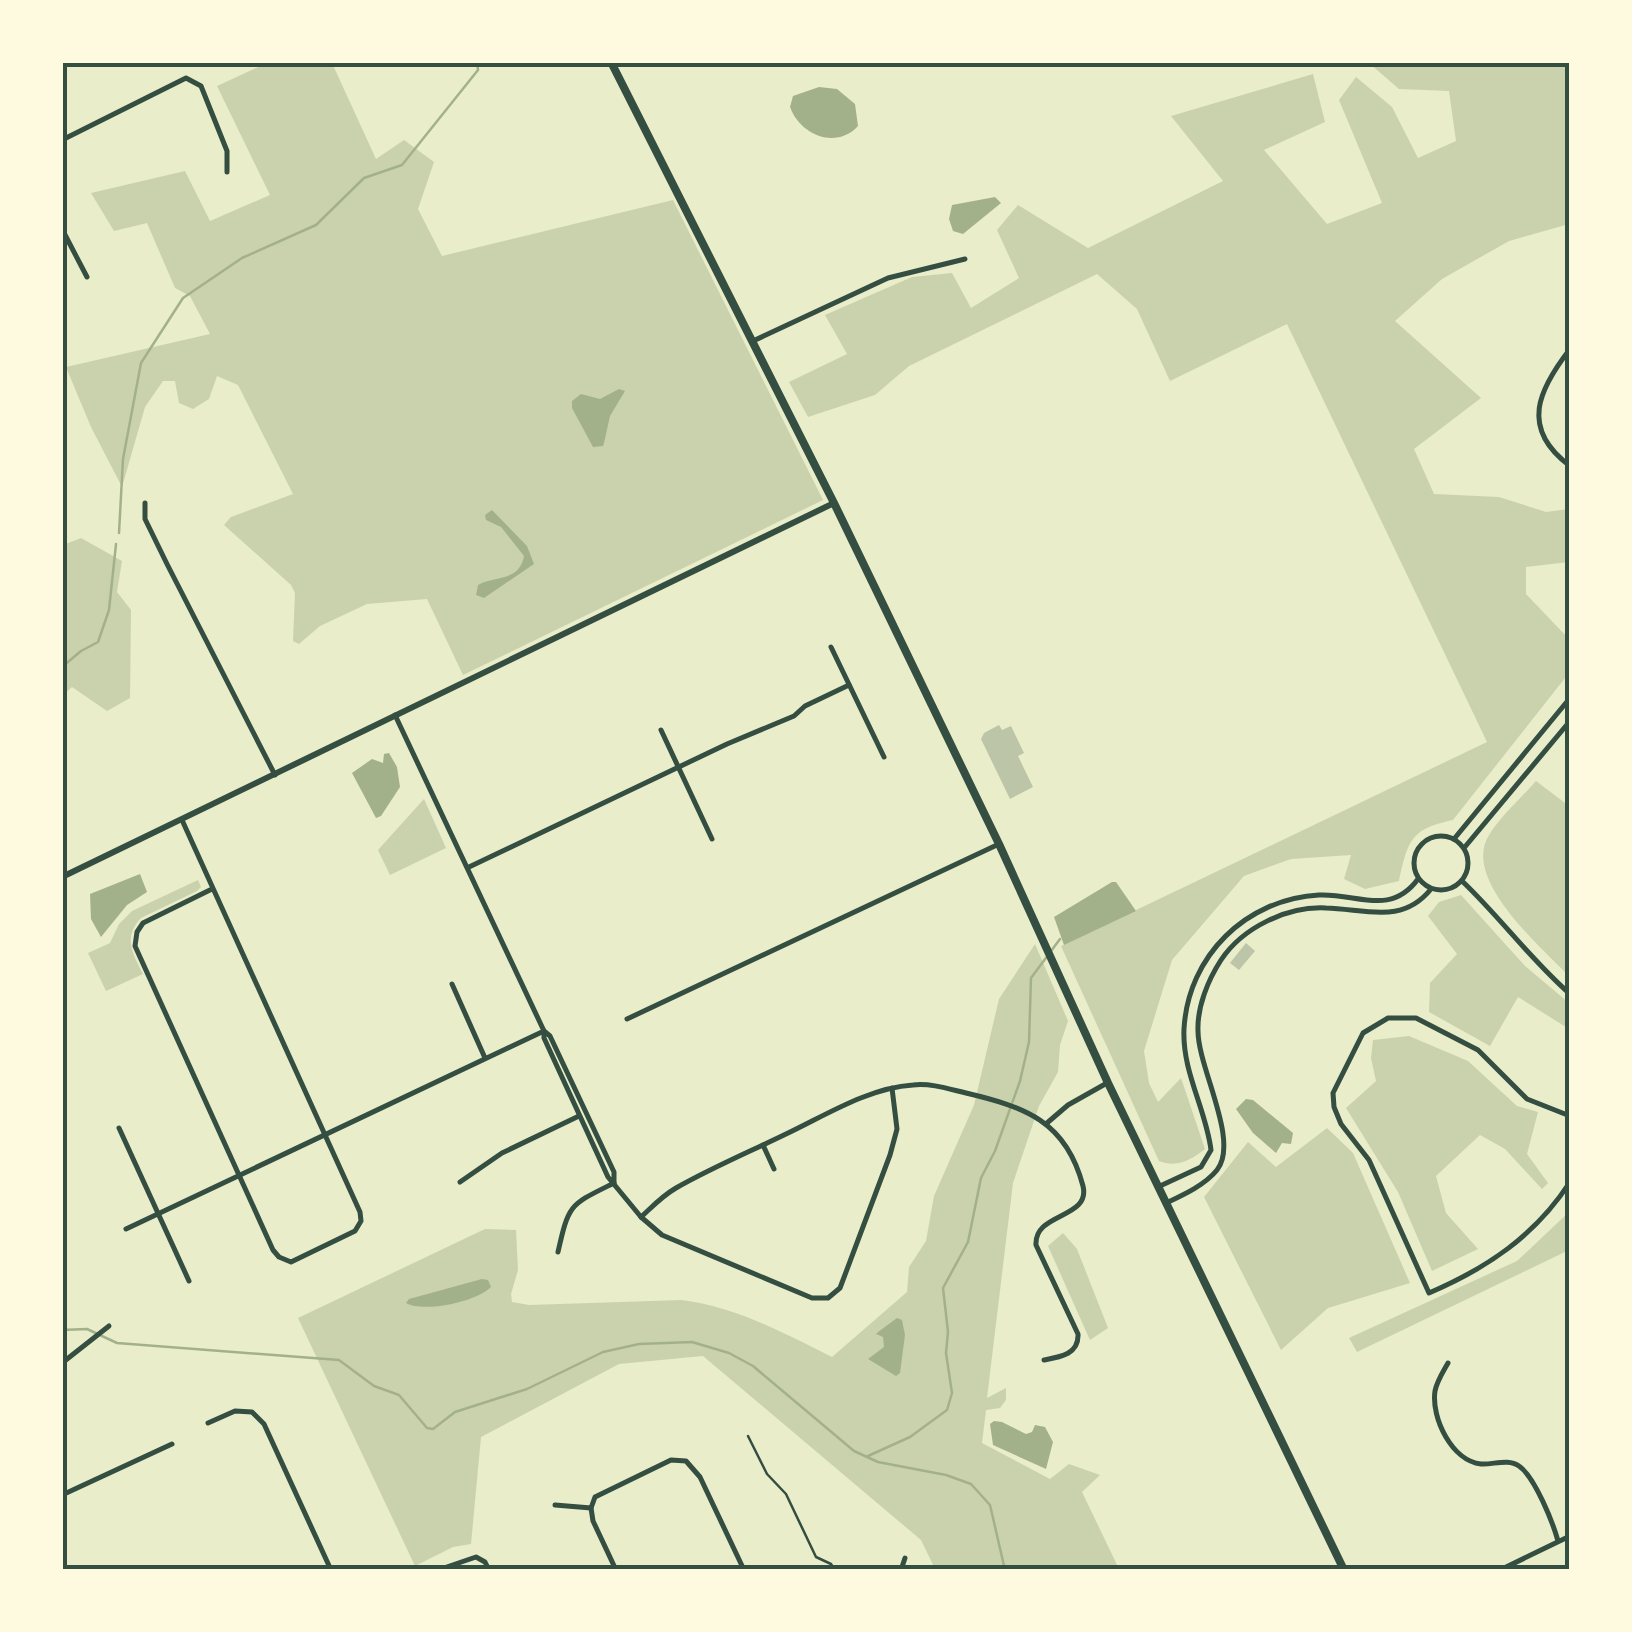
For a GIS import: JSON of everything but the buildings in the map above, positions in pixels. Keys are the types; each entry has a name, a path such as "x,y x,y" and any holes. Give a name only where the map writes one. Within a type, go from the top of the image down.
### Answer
{"main road":[{"path":"610,62 834,503 1344,1570"}],"street":[{"path":"62,140 186,78 201,86 227,151 227,172"},
{"path":"62,229 87,278"},
{"path":"750,342 888,278 965,259"},
{"path":"1570,348 1542,389 1539,417 1550,447 1570,466"},
{"path":"145,503 146,519 167,564 274,775"},
{"path":"62,877 834,503"},
{"path":"830,648 884,756"},
{"path":"468,868 794,716 805,706 849,685"},
{"path":"1454,838 1570,698"},
{"path":"395,716 614,1172 614,1183 640,1217 662,1234 812,1298 828,1298 840,1288 890,1154 897,1128 892,1088"},
{"path":"1464,848 1570,720"},
{"path":"661,730 712,839"},
{"path":"182,820 360,1212 355,1231 291,1262 273,1250 135,946 136,932 143,923 212,889"},
{"path":"1432,836 1454,838 1464,848 1468,867 1462,880 1448,890 1431,889 1418,879 1413,858 1420,845 1432,836"},
{"path":"627,1019 999,844"},
{"path":"1158,1187 1200,1167 1212,1150 1185,1052 1184,1028 1195,979 1230,930 1274,904 1322,895 1384,902 1408,892 1418,879"},
{"path":"1462,880 1540,968 1570,994"},
{"path":"1166,1203 1217,1170 1224,1157 1223,1126 1201,1058 1197,1029 1209,982 1230,948 1283,914 1325,908 1378,915 1396,913 1424,898 1431,889"},
{"path":"452,984 485,1058"},
{"path":"1570,1116 1528,1100 1478,1050 1416,1018 1388,1018 1362,1034 1333,1093 1341,1124 1369,1160 1429,1293 1472,1274 1506,1251 1553,1208 1570,1182"},
{"path":"126,1229 544,1031"},
{"path":"1047,1123 1068,1104 1108,1083"},
{"path":"640,1217 676,1188 866,1096 892,1088 914,1084 939,1086 1010,1104 1047,1123 1083,1186 1084,1198 1078,1206 1044,1224 1036,1234 1036,1245 1078,1334 1074,1350 1044,1360"},
{"path":"1198,1098 1211,1093"},
{"path":"460,1182 502,1153 583,1114"},
{"path":"120,1128 189,1281"},
{"path":"763,1145 774,1168"},
{"path":"1186,1174 1193,1188"},
{"path":"558,1252 566,1215 574,1204 614,1183"},
{"path":"62,1363 110,1326"},
{"path":"1448,1363 1434,1394 1444,1434 1464,1458 1479,1464 1510,1462 1521,1466 1553,1521 1558,1542"},
{"path":"208,1423 235,1411 252,1412 264,1424 330,1570"},
{"path":"62,1494 172,1444"},
{"path":"616,1570 593,1521 591,1508 596,1497 672,1460 686,1461 700,1477 744,1570"},
{"path":"556,1506 591,1508"},
{"path":"1500,1570 1570,1536"},
{"path":"438,1570 476,1556 489,1570"},
{"path":"901,1570 905,1558"}],"lane":[{"path":"748,1436 767,1474 786,1494 816,1557 832,1564 835,1570"}],"shaded area":[{"path":"267,63 332,63 376,159 404,140 434,162 418,209 442,256 673,200 823,500 463,675 427,599 367,604 320,626 299,644 293,641 295,593 291,585 224,525 231,517 293,494 238,385 217,376 209,399 193,409 179,403 175,381 163,381 145,407 122,487 66,367 210,334 190,296 175,288 147,223 114,231 91,193 185,171 210,221 270,195 217,86"},
{"path":"1369,63 1569,63 1569,224 1509,241 1442,279 1395,321 1481,398 1414,449 1434,494 1499,497 1546,512 1569,509 1569,562 1526,567 1526,594 1569,639 1569,673 1453,820 1428,828 1413,839 1399,881 1365,889 1344,879 1351,855 1291,859 1244,876 1172,960 1144,1051 1149,1083 1158,1102 1181,1078 1205,1149 1184,1162 1166,1163 1159,1161 1061,946 1487,742 1287,324 1170,381 1137,309 1097,274 909,366 875,395 808,417 789,382 847,354 825,315 912,277 952,273 971,308 1019,278 997,230 1018,205 1088,248 1223,181 1171,116 1313,74 1325,122 1264,150 1327,224 1382,203 1339,100 1356,77 1392,107 1418,158 1456,141 1449,91 1399,89"},
{"path":"819,87 837,89 855,104 858,126 849,133 829,138 802,125 790,107 793,96"},
{"path":"995,197 1001,203 963,234 953,231 949,219 952,205"},
{"path":"619,389 625,391 610,416 603,446 593,447 572,401 581,394 600,399"},
{"path":"492,510 527,546 534,564 484,598 476,595 478,585 512,574 524,556 501,527 486,520 485,515"},
{"path":"81,538 122,561 117,592 131,610 130,698 107,711 72,687 63,695 63,545"},
{"path":"389,753 397,767 400,787 376,818 352,773 372,759 383,763 384,754"},
{"path":"1536,781 1569,806 1569,976 1508,911 1486,872 1483,853 1489,835"},
{"path":"424,799 446,848 390,875 378,850"},
{"path":"140,874 147,892 127,905 101,937 91,919 90,894"},
{"path":"198,880 201,887 197,891 141,918 135,925 131,938 133,952 143,974 106,991 88,953 110,943 119,924 132,911"},
{"path":"1116,882 1136,911 1064,945 1054,917"},
{"path":"1461,895 1525,966 1569,1003 1569,1029 1518,997 1490,1046 1429,1012 1430,983 1457,954 1428,916 1439,902"},
{"path":"1035,944 1068,1021 1060,1045 1058,1072 1039,1106 1013,1183 987,1398 1006,1388 1006,1400 1000,1408 986,1410 982,1443 1050,1479 1069,1464 1100,1475 1082,1492 1119,1569 935,1569 921,1540 703,1356 619,1364 481,1437 471,1544 453,1547 415,1566 298,1318 485,1229 516,1230 518,1270 512,1302 702,1303 778,1330 832,1357 907,1292 909,1267 926,1241 934,1196 974,1105 999,999"},
{"path":"1409,1036 1468,1061 1517,1106 1538,1112 1527,1154 1548,1183 1542,1189 1505,1149 1480,1135 1436,1176 1446,1213 1478,1249 1432,1271 1398,1192 1346,1108 1376,1081 1371,1058 1373,1040"},
{"path":"1246,1099 1253,1100 1293,1133 1291,1144 1282,1143 1276,1153 1253,1133 1236,1109"},
{"path":"1327,1128 1353,1153 1410,1283 1328,1308 1281,1350 1204,1197 1248,1142 1276,1167"},
{"path":"1569,1212 1569,1250 1357,1352 1349,1338 1517,1261"},
{"path":"1063,1233 1077,1249 1108,1328 1090,1340 1048,1246"},
{"path":"488,1280 491,1287 462,1301 425,1307 406,1303 409,1299"},
{"path":"897,1318 902,1320 905,1335 900,1373 896,1376 868,1359 884,1347 883,1337 876,1334"},
{"path":"994,1421 1026,1434 1035,1425 1045,1427 1053,1442 1046,1469 993,1445 990,1424"}],"waterway":[{"path":"119,533 123,459 141,363 183,298 242,258 316,225 364,178 402,165 478,70 477,62"},
{"path":"62,667 98,642 109,610 116,544"},
{"path":"868,1456 910,1437 947,1410 952,1393 943,1288 968,1242 981,1178 1020,1081 1029,1042 1031,978 1060,939"},
{"path":"62,1330 87,1329 117,1343 339,1360 374,1386 399,1395 427,1428 433,1429 455,1412 527,1389 603,1352 639,1344 692,1342 729,1353 753,1366 854,1451 878,1462 946,1475 971,1484 990,1505 1005,1570"}]}
